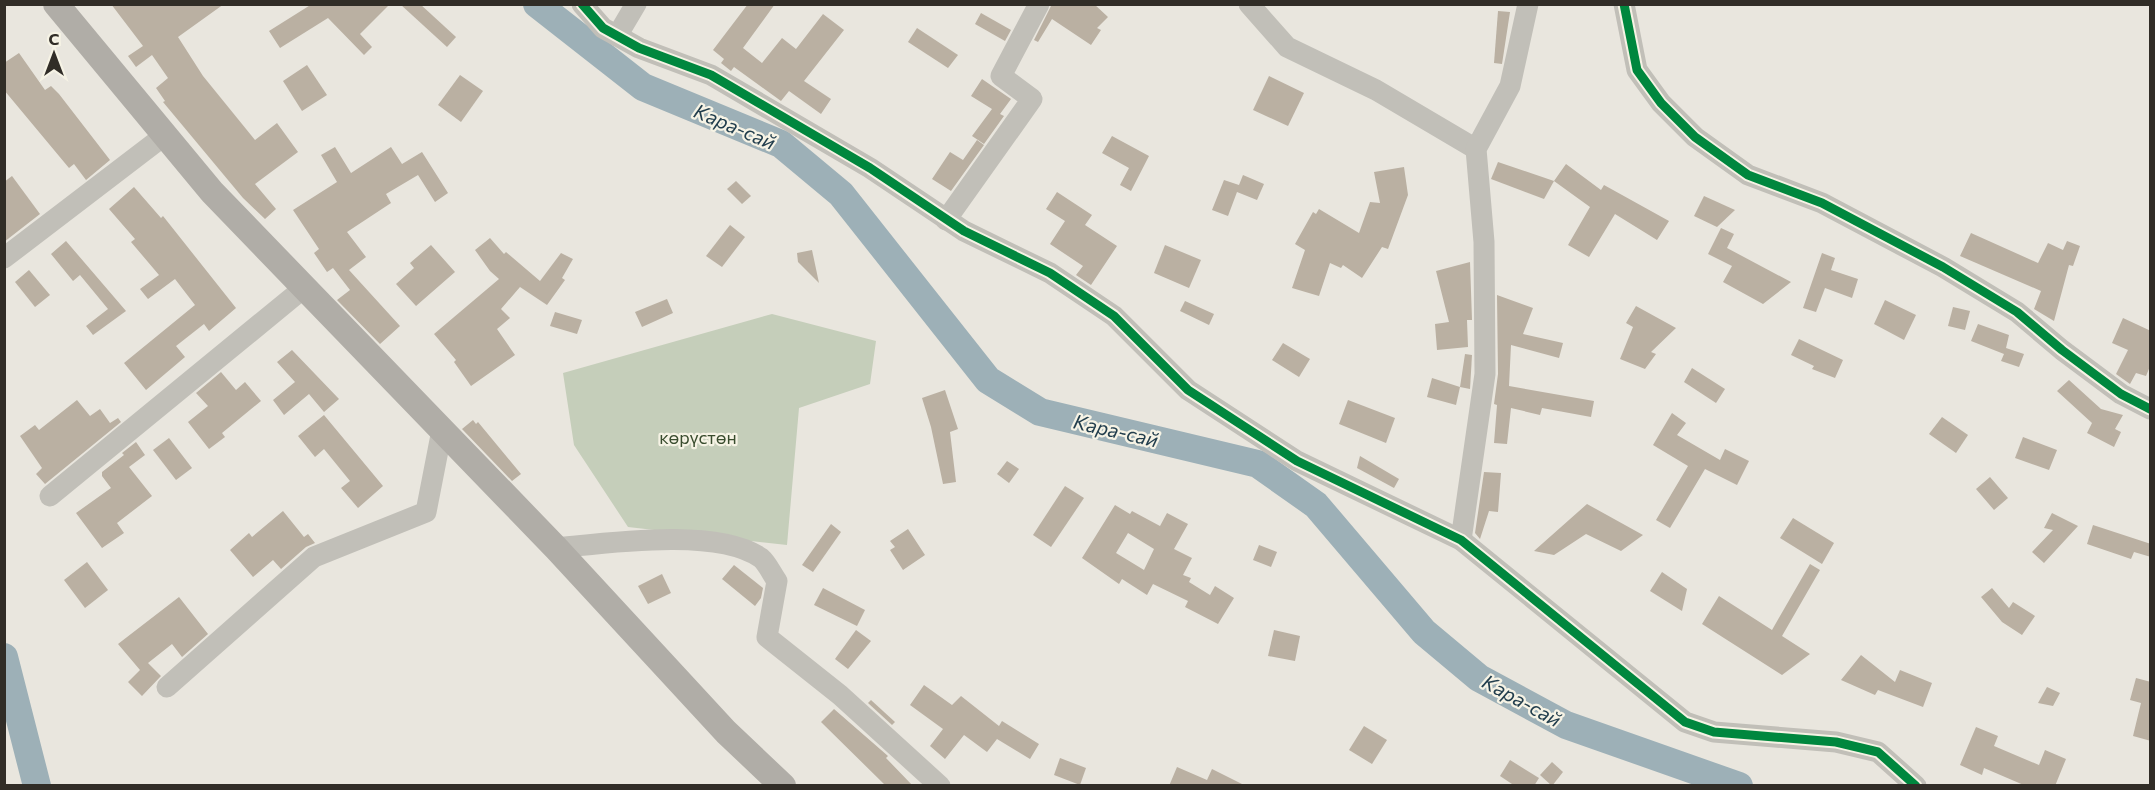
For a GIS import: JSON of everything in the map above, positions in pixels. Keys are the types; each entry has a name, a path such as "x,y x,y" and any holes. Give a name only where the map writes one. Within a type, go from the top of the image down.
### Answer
{"main road":[{"path":"56,4 213,192 556,548 769,781"}],"street":[{"path":"582,4 603,28 639,48 711,75 870,168 964,231 1050,273 1113,316 1188,390 1297,461 1461,540 1685,722 1714,732 1836,742 1878,752 1916,786"},
{"path":"617,36 636,4"},
{"path":"946,220 1032,99 1001,76 1039,4"},
{"path":"1249,4 1287,47 1376,90 1476,148"},
{"path":"1461,540 1485,374 1484,242 1476,148 1510,86 1528,4"},
{"path":"1624,4 1637,70 1660,103 1695,137 1748,175 1822,203 1943,267 2017,312 2062,350 2121,394 2151,409"},
{"path":"4,258 165,135"},
{"path":"50,496 305,287"},
{"path":"167,687 314,556 426,512 442,430"},
{"path":"556,548 653,539 702,542 740,549 762,559 777,581 766,637 840,695 940,786"}],"green space":[{"name":"көрүстөн","path":"772,314 876,341 870,384 799,408 787,545 628,527 574,445 563,373"}],"building":[{"path":"111,4 224,4 178,37 203,76 255,140 277,123 298,152 255,184 276,209 265,219 243,198 163,102 165,101 156,88 168,78 152,55 136,67 128,56 143,46"},
{"path":"312,4 390,4 360,34 372,47 364,55 328,18 280,48 269,31"},
{"path":"400,4 420,4 456,37 447,47"},
{"path":"748,4 775,4 743,48 762,63 782,38 796,49 823,14 844,30 804,81 831,99 821,114 789,91 781,101 734,67 731,71 721,63 724,59 713,50"},
{"path":"1052,4 1094,4 1108,17 1097,28 1101,30 1091,45 1052,19 1038,42 1034,40"},
{"path":"1498,11 1510,12 1502,64 1494,63"},
{"path":"981,13 1011,30 1005,41 975,24"},
{"path":"917,28 958,55 948,68 908,42"},
{"path":"19,53 45,90 51,86 59,94 110,160 86,180 74,164 69,168 4,90 4,63"},
{"path":"307,65 327,95 302,111 283,81"},
{"path":"460,75 483,91 461,122 438,105"},
{"path":"1269,76 1304,93 1288,126 1253,110"},
{"path":"982,79 1011,99 1000,114 1004,116 984,144 972,136 992,109 971,96"},
{"path":"1112,136 1149,156 1131,191 1120,185 1129,168 1102,153"},
{"path":"977,140 984,145 951,191 932,179 950,152 963,160"},
{"path":"335,147 351,173 391,147 402,164 422,152 448,193 435,202 418,175 386,194 391,203 347,232 366,257 349,270 400,326 380,344 337,300 350,290 333,268 327,272 314,253 319,249 293,210 337,182 321,155"},
{"path":"1498,162 1554,181 1544,199 1491,179"},
{"path":"1566,164 1601,190 1604,185 1669,221 1657,240 1615,214 1589,257 1568,245 1590,207 1554,181"},
{"path":"1404,167 1408,195 1388,249 1382,247 1362,278 1343,265 1341,268 1330,263 1319,296 1292,288 1305,250 1295,244 1313,212 1316,214 1319,209 1359,233 1370,202 1380,203 1374,172"},
{"path":"1243,175 1264,184 1257,200 1237,192 1228,216 1212,210 1224,180 1239,185"},
{"path":"12,176 40,214 4,242 4,182"},
{"path":"736,181 751,196 742,204 727,189"},
{"path":"134,187 161,218 163,216 236,308 209,331 204,324 176,346 185,357 146,390 124,363 195,305 175,279 148,299 140,289 159,275 131,242 135,239 109,209"},
{"path":"1057,192 1092,215 1085,225 1117,246 1091,285 1076,275 1083,266 1050,244 1065,221 1046,209"},
{"path":"1704,196 1735,210 1717,227 1694,216"},
{"path":"730,225 745,237 722,267 706,256"},
{"path":"1721,228 1734,234 1727,248 1791,282 1763,304 1723,282 1732,266 1708,254"},
{"path":"1971,233 2038,263 2048,243 2063,250 2067,241 2080,246 2073,266 2069,265 2054,321 2034,309 2041,291 1960,256"},
{"path":"490,238 504,254 506,252 540,281 561,253 573,259 562,278 565,280 547,305 520,287 501,309 510,318 497,329 515,355 471,386 454,362 456,360 434,334 499,279 490,271 475,250"},
{"path":"66,241 126,311 93,335 86,326 108,309 80,275 73,281 51,254"},
{"path":"431,245 455,272 416,306 396,284 414,268 410,263"},
{"path":"1165,245 1201,260 1189,288 1154,273"},
{"path":"812,250 819,283 798,262 797,253"},
{"path":"1822,253 1835,258 1831,270 1858,279 1852,298 1825,288 1816,312 1803,308"},
{"path":"1470,262 1472,320 1467,320 1468,347 1437,350 1435,324 1449,322 1436,271"},
{"path":"29,270 50,295 35,307 15,282"},
{"path":"1497,295 1533,308 1523,334 1563,343 1559,358 1511,345 1509,386 1594,401 1591,417 1542,408 1540,415 1511,408 1507,444 1494,443 1497,405 1494,404 1498,374"},
{"path":"667,299 673,313 642,327 635,312"},
{"path":"1885,300 1916,315 1904,340 1874,324"},
{"path":"1185,301 1214,314 1209,325 1180,311"},
{"path":"1636,306 1676,328 1651,352 1656,354 1645,369 1620,359 1633,327 1626,323"},
{"path":"1953,307 1970,311 1965,330 1948,326"},
{"path":"555,312 582,320 577,334 550,326"},
{"path":"2123,318 2151,331 2151,364 2146,376 2136,373 2130,384 2116,374 2128,350 2112,343"},
{"path":"1978,324 2009,335 2006,348 2024,354 2019,367 2001,361 2004,354 1971,341"},
{"path":"1799,339 1843,360 1835,378 1812,369 1814,366 1791,355"},
{"path":"1283,343 1310,359 1299,377 1272,360"},
{"path":"292,350 339,399 324,412 309,394 284,415 273,400 295,382 277,362"},
{"path":"1465,354 1472,355 1470,389 1460,387"},
{"path":"1692,368 1725,389 1716,403 1684,382"},
{"path":"221,372 236,390 245,382 261,401 222,433 225,437 209,449 188,422 208,406 196,393"},
{"path":"1432,378 1460,387 1456,405 1427,397"},
{"path":"2069,380 2101,409 2123,415 2115,429 2121,432 2114,447 2087,433 2092,423 2057,391"},
{"path":"945,390 958,429 950,432 956,482 943,484 931,427 922,398"},
{"path":"77,400 90,416 100,409 110,423 118,418 121,422 45,484 36,474 42,468 20,436 35,425 39,430"},
{"path":"1348,400 1395,418 1386,443 1339,424"},
{"path":"1672,413 1686,423 1677,435 1720,460 1725,449 1749,461 1737,485 1705,469 1670,528 1656,520 1688,466 1653,445"},
{"path":"324,415 383,486 358,508 341,488 350,481 324,449 315,457 298,436"},
{"path":"1942,417 1968,435 1956,453 1929,434"},
{"path":"473,420 476,424 478,422 521,474 512,481 462,429"},
{"path":"2023,437 2057,450 2049,470 2015,458"},
{"path":"169,438 192,468 176,480 153,450"},
{"path":"136,442 145,455 129,467 152,496 117,523 124,533 102,548 76,513 111,488 102,476 102,472 124,455 122,453"},
{"path":"1360,456 1399,479 1394,488 1357,468"},
{"path":"1007,461 1019,469 1009,483 997,474"},
{"path":"1484,472 1501,473 1498,512 1489,511 1480,539 1475,533"},
{"path":"1990,477 2008,498 1994,510 1976,489"},
{"path":"1065,486 1084,498 1051,547 1033,535"},
{"path":"1587,504 1643,535 1621,551 1586,534 1554,555 1534,551"},
{"path":"1115,505 1130,514 1132,511 1160,526 1167,513 1188,524 1174,549 1192,558 1183,575 1191,578 1189,582 1210,595 1215,586 1234,598 1218,624 1185,607 1188,601 1153,584 1147,595 1122,579 1119,584 1082,558","holes":["1128,533 1154,549 1144,570 1116,553"]},
{"path":"283,511 304,537 308,534 315,543 306,547 281,569 273,560 253,577 230,550 249,533 252,537"},
{"path":"2052,513 2078,526 2044,563 2032,552 2053,530 2044,528"},
{"path":"1793,518 1834,543 1822,564 1780,538"},
{"path":"831,524 841,532 813,572 802,565"},
{"path":"2093,525 2151,544 2151,557 2134,552 2131,559 2087,544"},
{"path":"908,529 925,555 903,570 890,550 895,547 890,541"},
{"path":"1259,545 1277,552 1271,567 1253,560"},
{"path":"87,562 108,590 85,608 64,580"},
{"path":"1810,564 1820,570 1782,636 1810,654 1782,675 1702,624 1719,596 1772,630"},
{"path":"734,565 763,588 761,598 755,606 722,579"},
{"path":"1662,572 1687,589 1682,611 1650,591"},
{"path":"662,574 671,593 648,604 638,586"},
{"path":"823,588 865,610 857,626 814,605"},
{"path":"1992,588 2009,608 2013,602 2035,616 2022,635 2002,622 1981,597"},
{"path":"179,597 208,634 182,657 172,644 148,663 161,676 142,696 128,682 140,670 118,644"},
{"path":"856,630 871,641 848,669 835,659"},
{"path":"1274,630 1300,636 1295,661 1268,656"},
{"path":"1861,655 1895,682 1900,670 1932,683 1923,707 1878,690 1875,695 1841,680"},
{"path":"2136,678 2151,682 2151,741 2133,736 2141,703 2130,700"},
{"path":"924,685 952,705 961,696 999,726 1002,721 1039,744 1030,759 997,739 987,752 964,735 945,759 930,746 943,729 910,705"},
{"path":"2047,687 2060,693 2053,706 2038,703"},
{"path":"871,700 895,722 892,725 868,703"},
{"path":"834,709 888,756 886,758 913,786 886,786 821,722"},
{"path":"1364,726 1387,740 1372,764 1349,750"},
{"path":"1976,727 1998,736 1994,746 2039,765 2045,750 2066,759 2055,786 2026,786 1984,768 1982,775 1960,765"},
{"path":"1060,758 1086,768 1080,785 1054,775"},
{"path":"1510,760 1539,778 1534,786 1515,786 1500,776"},
{"path":"1552,762 1563,772 1552,786 1540,775"},
{"path":"1177,767 1207,780 1212,769 1246,786 1169,786"}],"waterway":[{"name":"Кара-сай","path":"537,4 643,87 781,144 841,194 988,380 1040,412 1258,464 1316,505 1424,632 1479,678 1566,725 1739,786"},
{"path":"4,657 37,786"}],"cycle path":[{"path":"582,4 603,28 639,48 711,75 870,168 964,231 1050,273 1114,316 1188,390 1297,461 1461,540 1685,722 1714,732 1836,742 1878,752 1916,786"},
{"path":"1624,4 1637,70 1661,103 1695,137 1748,175 1822,203 1943,267 2017,312 2062,350 2121,394 2150,409"}]}
